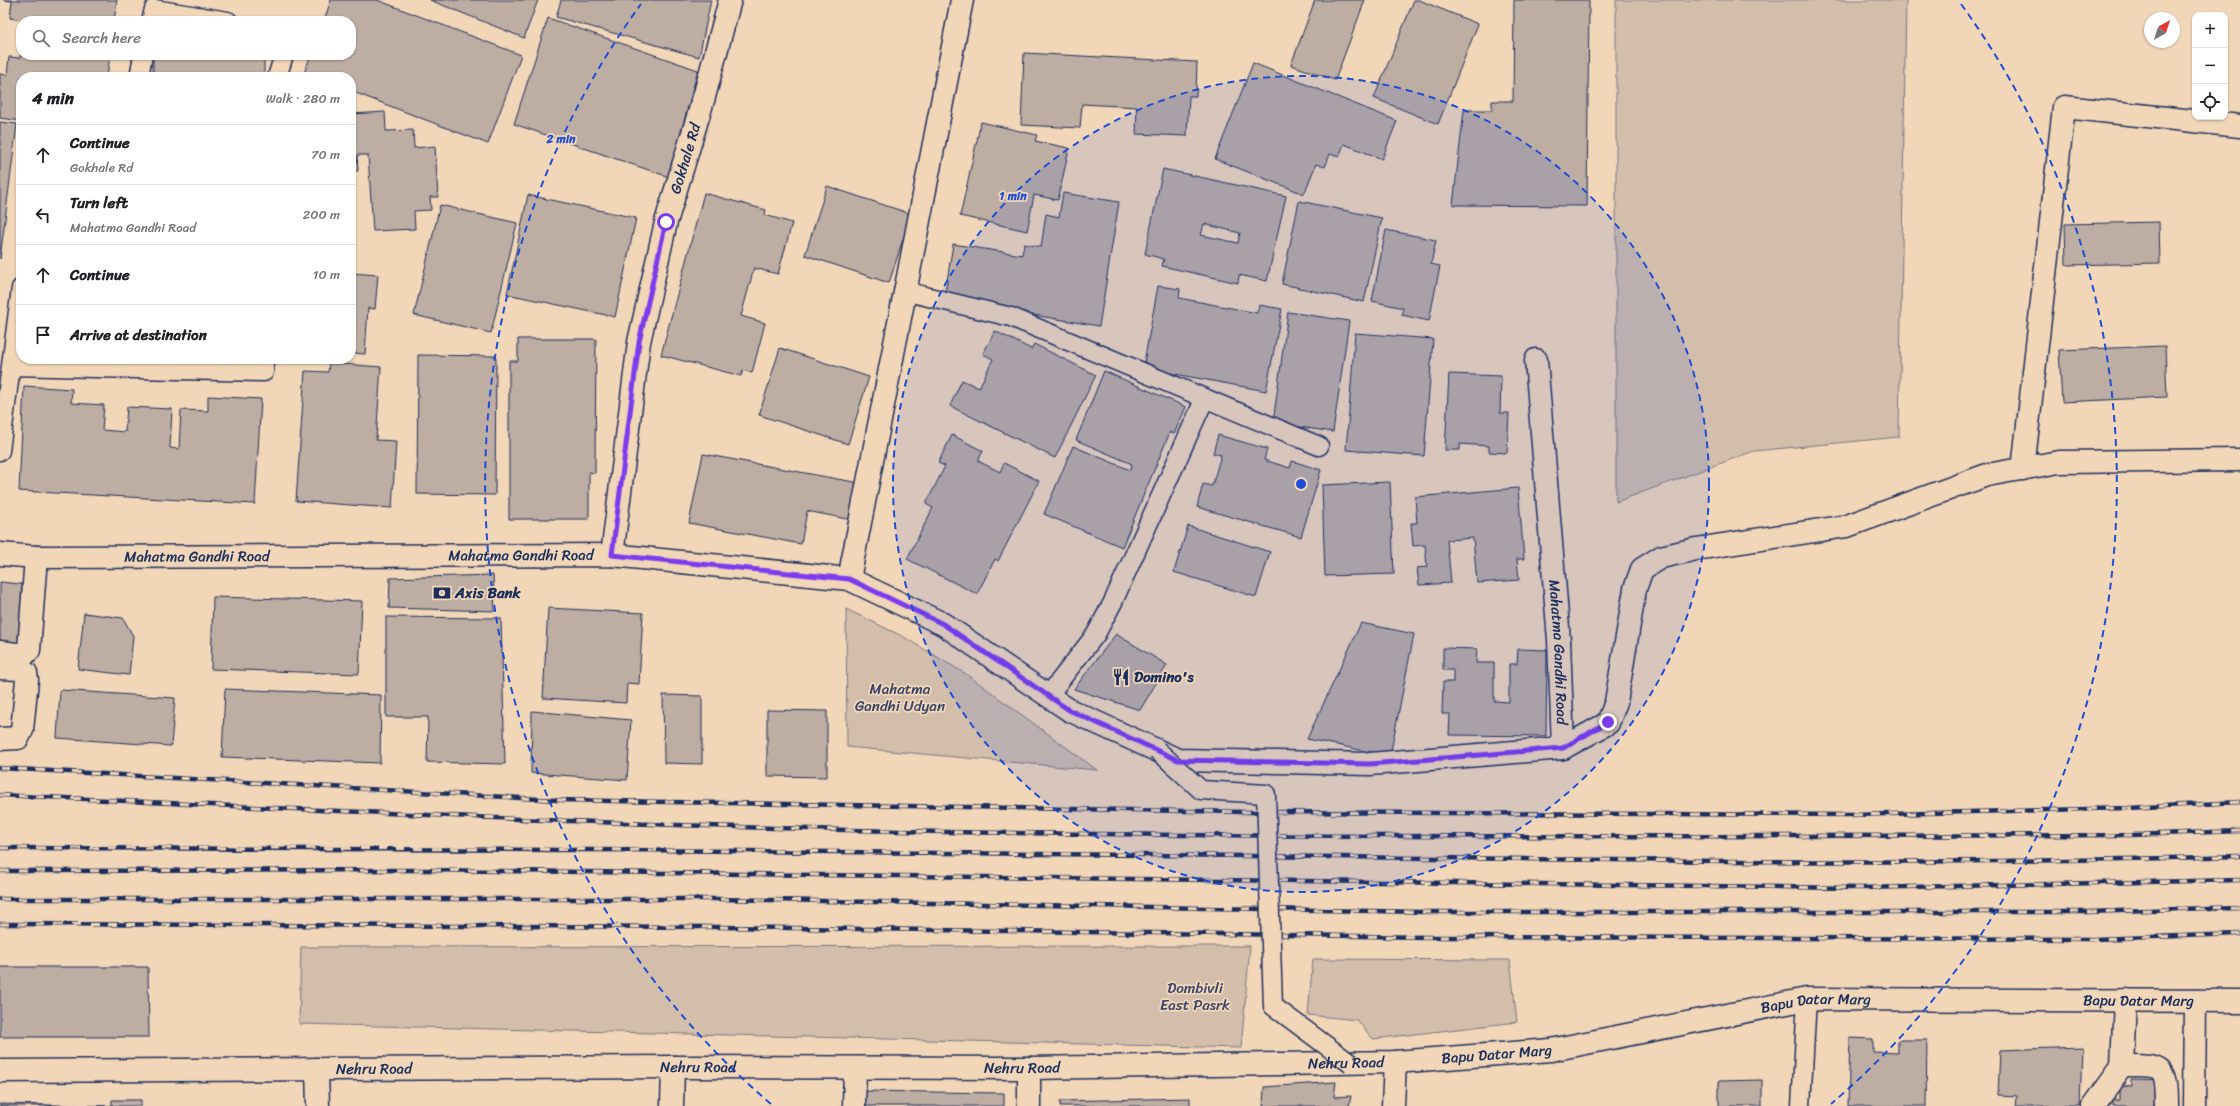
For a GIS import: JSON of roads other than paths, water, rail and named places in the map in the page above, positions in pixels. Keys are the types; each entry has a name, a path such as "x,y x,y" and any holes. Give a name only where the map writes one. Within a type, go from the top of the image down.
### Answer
{"street":[{"name":"Gokhale Rd","path":"612,555 640,334 666,222 704,97 730,0"},
{"path":"849,579 962,0"},
{"path":"2023,468 2064,107 2240,126"},
{"name":"Mahatma Gandhi Road","path":"0,554 36,557 612,555 849,579 943,624 1069,710 1178,760 1370,764 1563,748 1559,640 1536,360"},
{"path":"1563,748 1608,722 1616,702 1635,589 1642,570 1661,557 1696,549 1847,526 1987,475 2023,468 2060,462 2240,460"},
{"path":"0,652 24,655 29,650 36,557"},
{"path":"0,668 19,669 26,673 27,680 22,730 18,738 0,739"},
{"name":"Bapu Datar Marg","path":"1395,1062 1551,1050 1807,999 2240,1001"},
{"path":"2093,1106 2122,1066 2125,1000"},
{"path":"2194,1106 2195,1001"},
{"path":"1393,1106 1395,1062"},
{"name":"Nehru Road","path":"0,1071 1029,1068 1351,1064 1395,1062"},
{"path":"2122,1066 2152,1066 2161,1070 2166,1079 2166,1106"},
{"path":"672,1106 673,1068"},
{"path":"854,1106 855,1068"},
{"path":"1029,1068 1029,1106"},
{"path":"317,1069 318,1106"}],"lane":[{"path":"152,16 154,9 197,16"},
{"path":"139,72 142,60"},
{"path":"279,72 282,60"},
{"path":"904,291 1011,317 1318,446"},
{"path":"0,451 16,327"},
{"path":"11,366 162,364 264,372 264,364"},
{"path":"1048,696 1096,634 1113,602 1205,398"},
{"path":"1157,750 1201,790 1266,794 1273,1006 1351,1064"},
{"path":"1801,1106 1807,999"}],"railway":[{"path":"0,768 557,800 1246,812 1850,815 2128,808 2240,802"},
{"path":"0,795 423,815 634,823 846,830 1007,833 1328,836 1649,836 2132,835 2240,831"},
{"path":"0,848 670,850 1902,862 2240,856"},
{"path":"0,871 423,870 1858,888 2240,880"},
{"path":"0,899 716,899 1424,912 2088,912 2240,907"},
{"path":"0,924 720,927 1430,937 2093,939 2240,934"}],"place":[{"name":"Axis Bank","path":"442,593"},
{"name":"Domino's","path":"1121,677"}],"park label":[{"name":"Mahatma Gandhi Udyan","path":"900,698"},
{"name":"Dombivli East Pasrk","path":"1195,996"}]}
